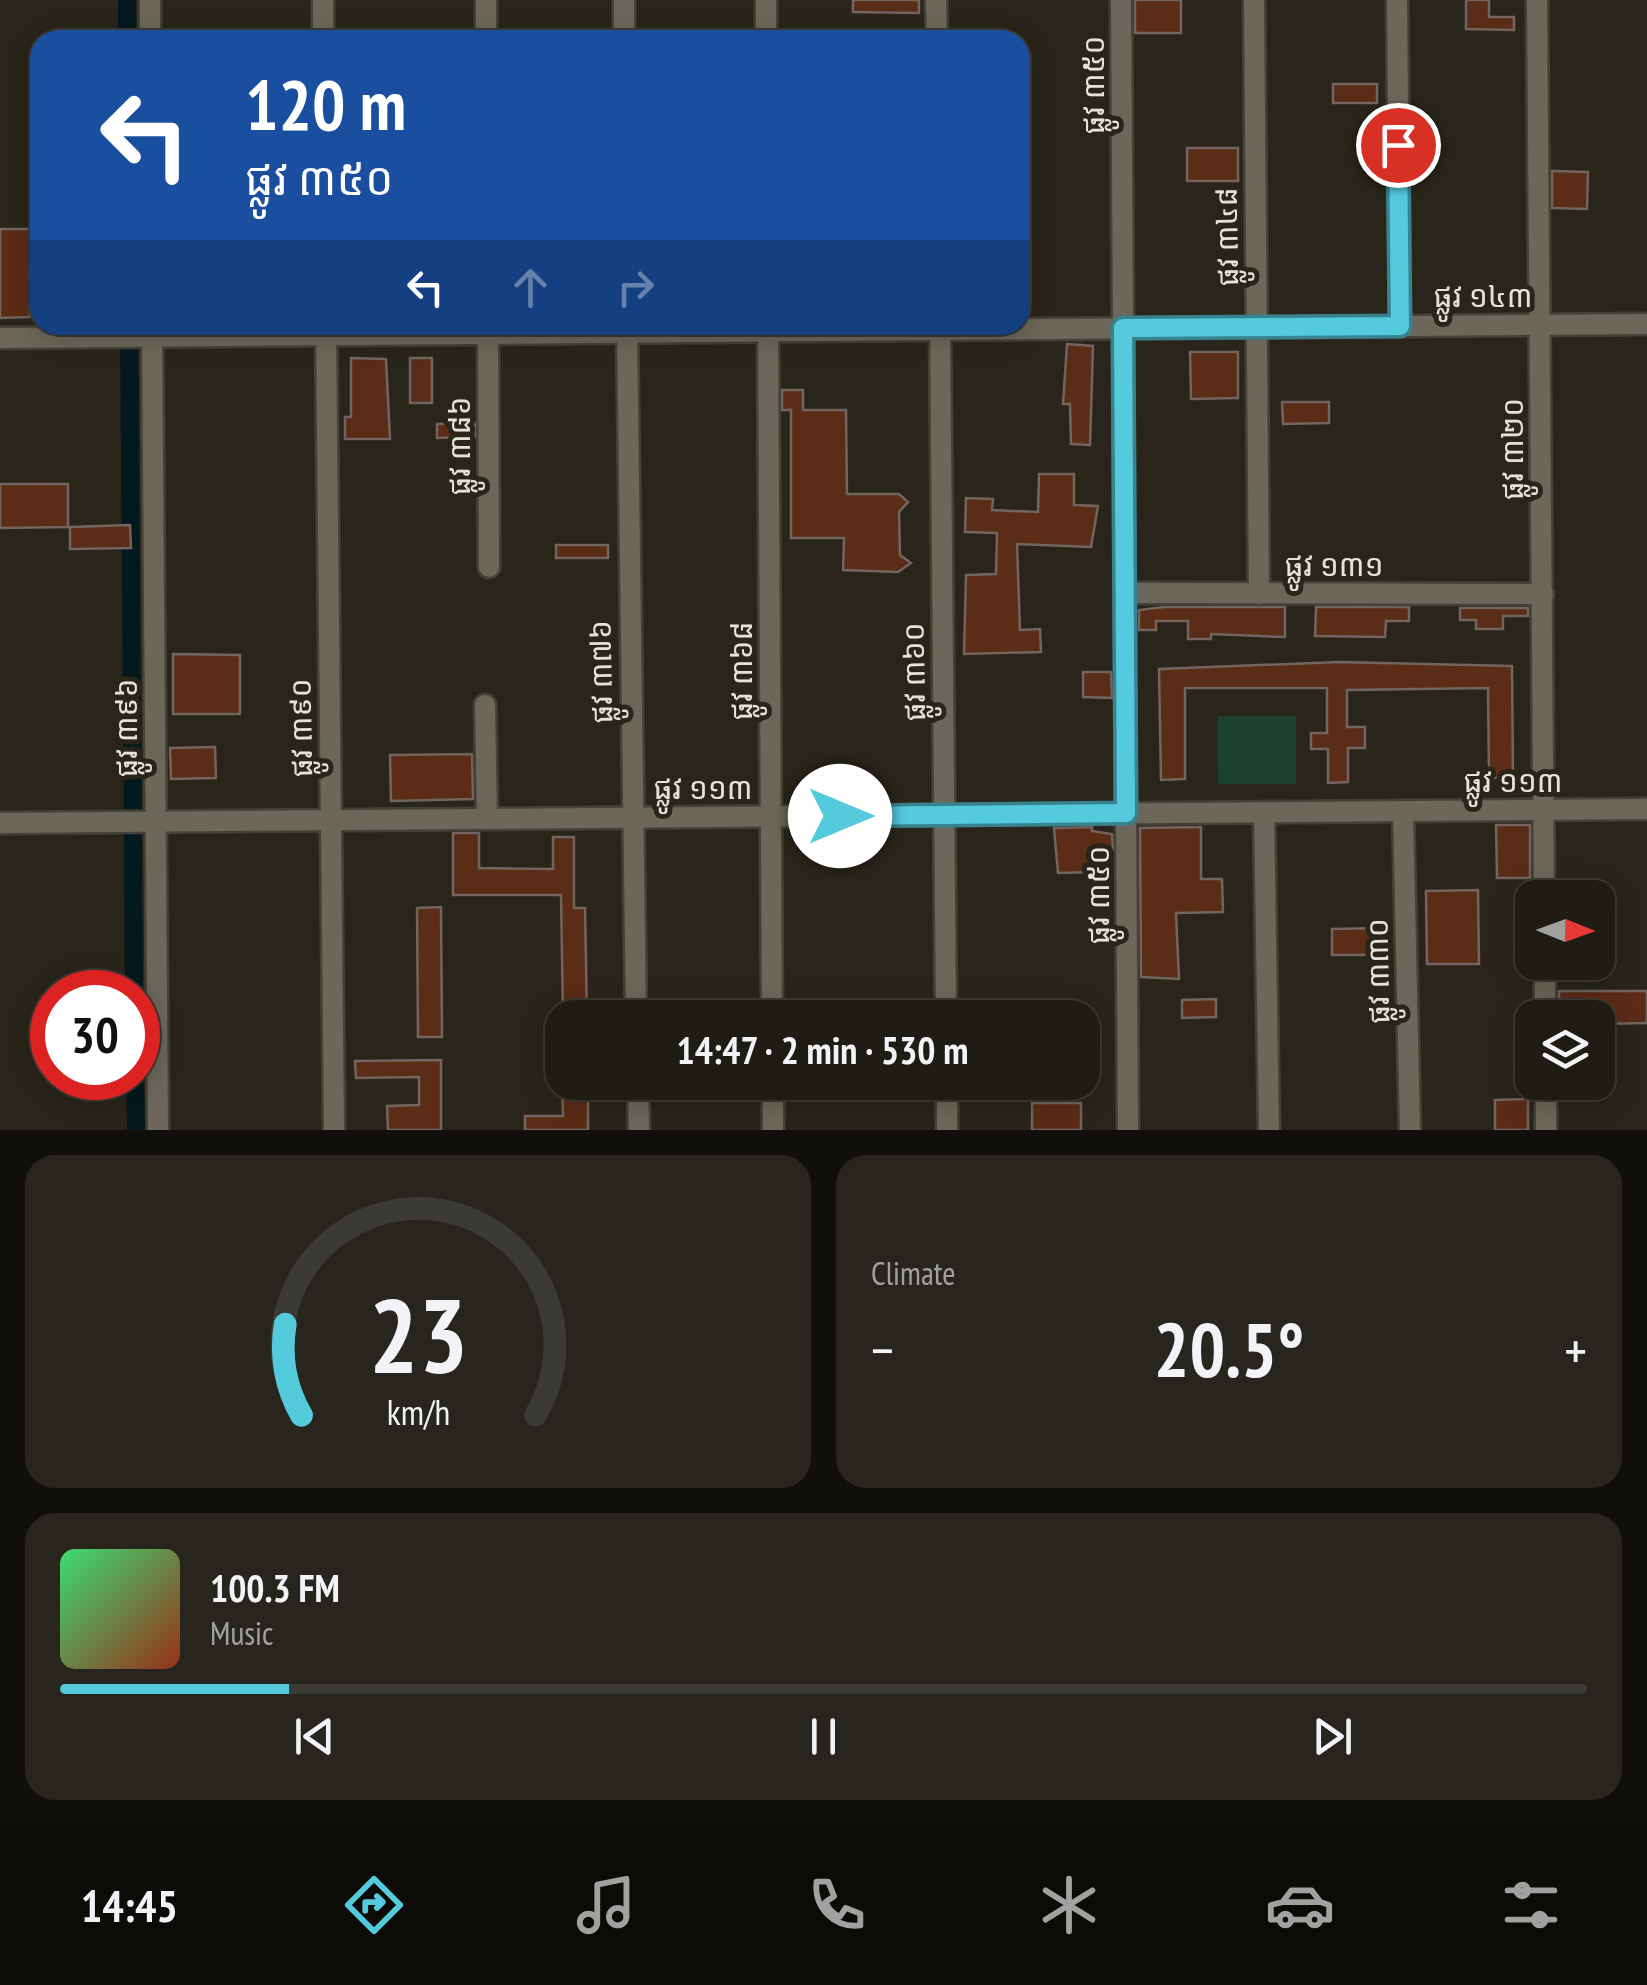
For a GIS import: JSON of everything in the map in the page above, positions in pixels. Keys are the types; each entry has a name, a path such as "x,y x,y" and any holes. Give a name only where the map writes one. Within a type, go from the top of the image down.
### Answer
{"street":[{"path":"150,0 150,30"},
{"path":"323,0 324,30"},
{"path":"486,0 486,30"},
{"path":"624,0 624,30"},
{"path":"766,0 766,30"},
{"path":"936,0 937,30"},
{"name":"ផ្លូវ ៣៥០","path":"1121,0 1128,1130"},
{"name":"ផ្លូវ ៣៤៨","path":"1254,0 1259,594"},
{"path":"1397,0 1400,326"},
{"name":"ផ្លូវ ៣២០","path":"1537,0 1544,880"},
{"name":"ផ្លូវ ១៤៣","path":"1030,327 1647,324"},
{"name":"ផ្លូវ ១៤៣","path":"0,338 104,335"},
{"name":"ផ្លូវ ៣៩៦","path":"139,335 140,821 158,1130"},
{"name":"ផ្លូវ ៣៩០","path":"326,335 334,1130"},
{"name":"ផ្លូវ ៣៨៦","path":"488,335 489,567"},
{"name":"ផ្លូវ ៣៧៦","path":"627,335 636,1000"},
{"name":"ផ្លូវ ៣៦៨","path":"768,335 772,1000"},
{"name":"ផ្លូវ ៣៦០","path":"940,335 946,1000"},
{"name":"ផ្លូវ ១៣១","path":"1125,593 1543,594"},
{"path":"485,704 487,818"},
{"name":"ផ្លូវ ១១៣","path":"0,823 1647,809"},
{"name":"ផ្លូវ ៣៣០","path":"1403,811 1410,1130"},
{"path":"1264,812 1269,1130"},
{"path":"638,1100 639,1130"},
{"path":"773,1100 773,1130"},
{"path":"947,1100 947,1130"},
{"path":"1546,1100 1546,1130"}],"green space":[{"path":"1217,716 1296,716 1296,784 1218,784"}],"building":[{"path":"853,0 919,0 919,13 853,12"},
{"path":"1135,0 1181,0 1181,33 1135,33"},
{"path":"1466,0 1489,0 1489,17 1514,17 1514,30 1466,29"},
{"path":"1333,84 1377,84 1377,103 1333,103"},
{"path":"1187,148 1238,148 1238,181 1187,181"},
{"path":"1552,171 1588,172 1587,209 1552,208"},
{"path":"0,229 30,229 30,317 0,318"},
{"path":"1067,344 1093,346 1090,445 1071,444 1070,404 1063,404"},
{"path":"1190,352 1238,352 1238,398 1191,399"},
{"path":"351,358 386,359 390,439 345,439 345,417 351,417"},
{"path":"410,358 432,358 432,403 410,403"},
{"path":"782,390 803,390 803,410 846,410 847,494 899,494 908,502 899,512 900,555 911,563 898,572 843,570 844,538 791,538 791,410 782,410"},
{"path":"1282,402 1329,402 1329,423 1283,424"},
{"path":"475,423 475,437 437,438 437,424"},
{"path":"1039,474 1074,474 1074,505 1098,506 1091,547 1017,544 1020,630 1040,629 1041,652 964,654 966,575 996,574 997,533 965,532 966,498 993,499 992,510 1038,512"},
{"path":"0,484 68,484 68,527 0,528"},
{"path":"130,525 131,548 70,549 70,527"},
{"path":"556,545 608,545 608,558 556,558"},
{"path":"1285,607 1285,637 1211,634 1211,639 1188,639 1188,621 1156,621 1156,630 1139,630 1139,610"},
{"path":"1316,607 1409,607 1409,621 1386,621 1385,637 1315,636"},
{"path":"1460,608 1528,608 1528,616 1503,616 1503,629 1476,629 1476,620 1460,620"},
{"path":"173,654 240,655 240,714 173,714"},
{"path":"1339,662 1512,666 1513,777 1489,778 1488,688 1347,690 1347,727 1365,727 1365,748 1348,748 1348,782 1328,783 1328,749 1311,749 1311,733 1327,733 1327,688 1185,688 1185,779 1161,780 1159,669"},
{"path":"1083,672 1111,672 1112,698 1083,697"},
{"path":"215,747 216,778 171,779 170,748"},
{"path":"472,754 473,799 391,801 390,755"},
{"path":"1496,825 1530,825 1530,878 1497,878"},
{"path":"1092,827 1092,831 1112,834 1113,850 1094,850 1094,872 1058,873 1054,828"},
{"path":"1201,827 1201,879 1222,879 1223,912 1176,913 1179,979 1141,977 1140,828"},
{"path":"453,833 479,833 479,868 553,869 553,837 574,837 574,908 585,908 587,1000 563,1000 561,895 453,895"},
{"path":"1478,890 1479,964 1427,964 1426,891"},
{"path":"441,907 442,1037 418,1037 417,908"},
{"path":"1384,928 1383,955 1332,955 1332,929"},
{"path":"1559,991 1647,991 1647,1023 1615,1024 1615,1000 1559,1000"},
{"path":"1216,999 1216,1017 1182,1018 1182,1000"},
{"path":"441,1060 441,1130 388,1130 387,1106 419,1105 419,1077 356,1078 355,1061"},
{"path":"563,1100 588,1100 588,1130 525,1130 525,1116 563,1116"},
{"path":"1495,1100 1528,1100 1528,1130 1495,1130"},
{"path":"1032,1103 1081,1103 1081,1130 1032,1130"}],"waterway":[{"path":"127,0 127,30"},
{"path":"129,335 134,970"},
{"path":"135,1100 136,1130"}],"route":[{"path":"840,816 1126,813 1123,328 1400,326 1398,145"}]}
